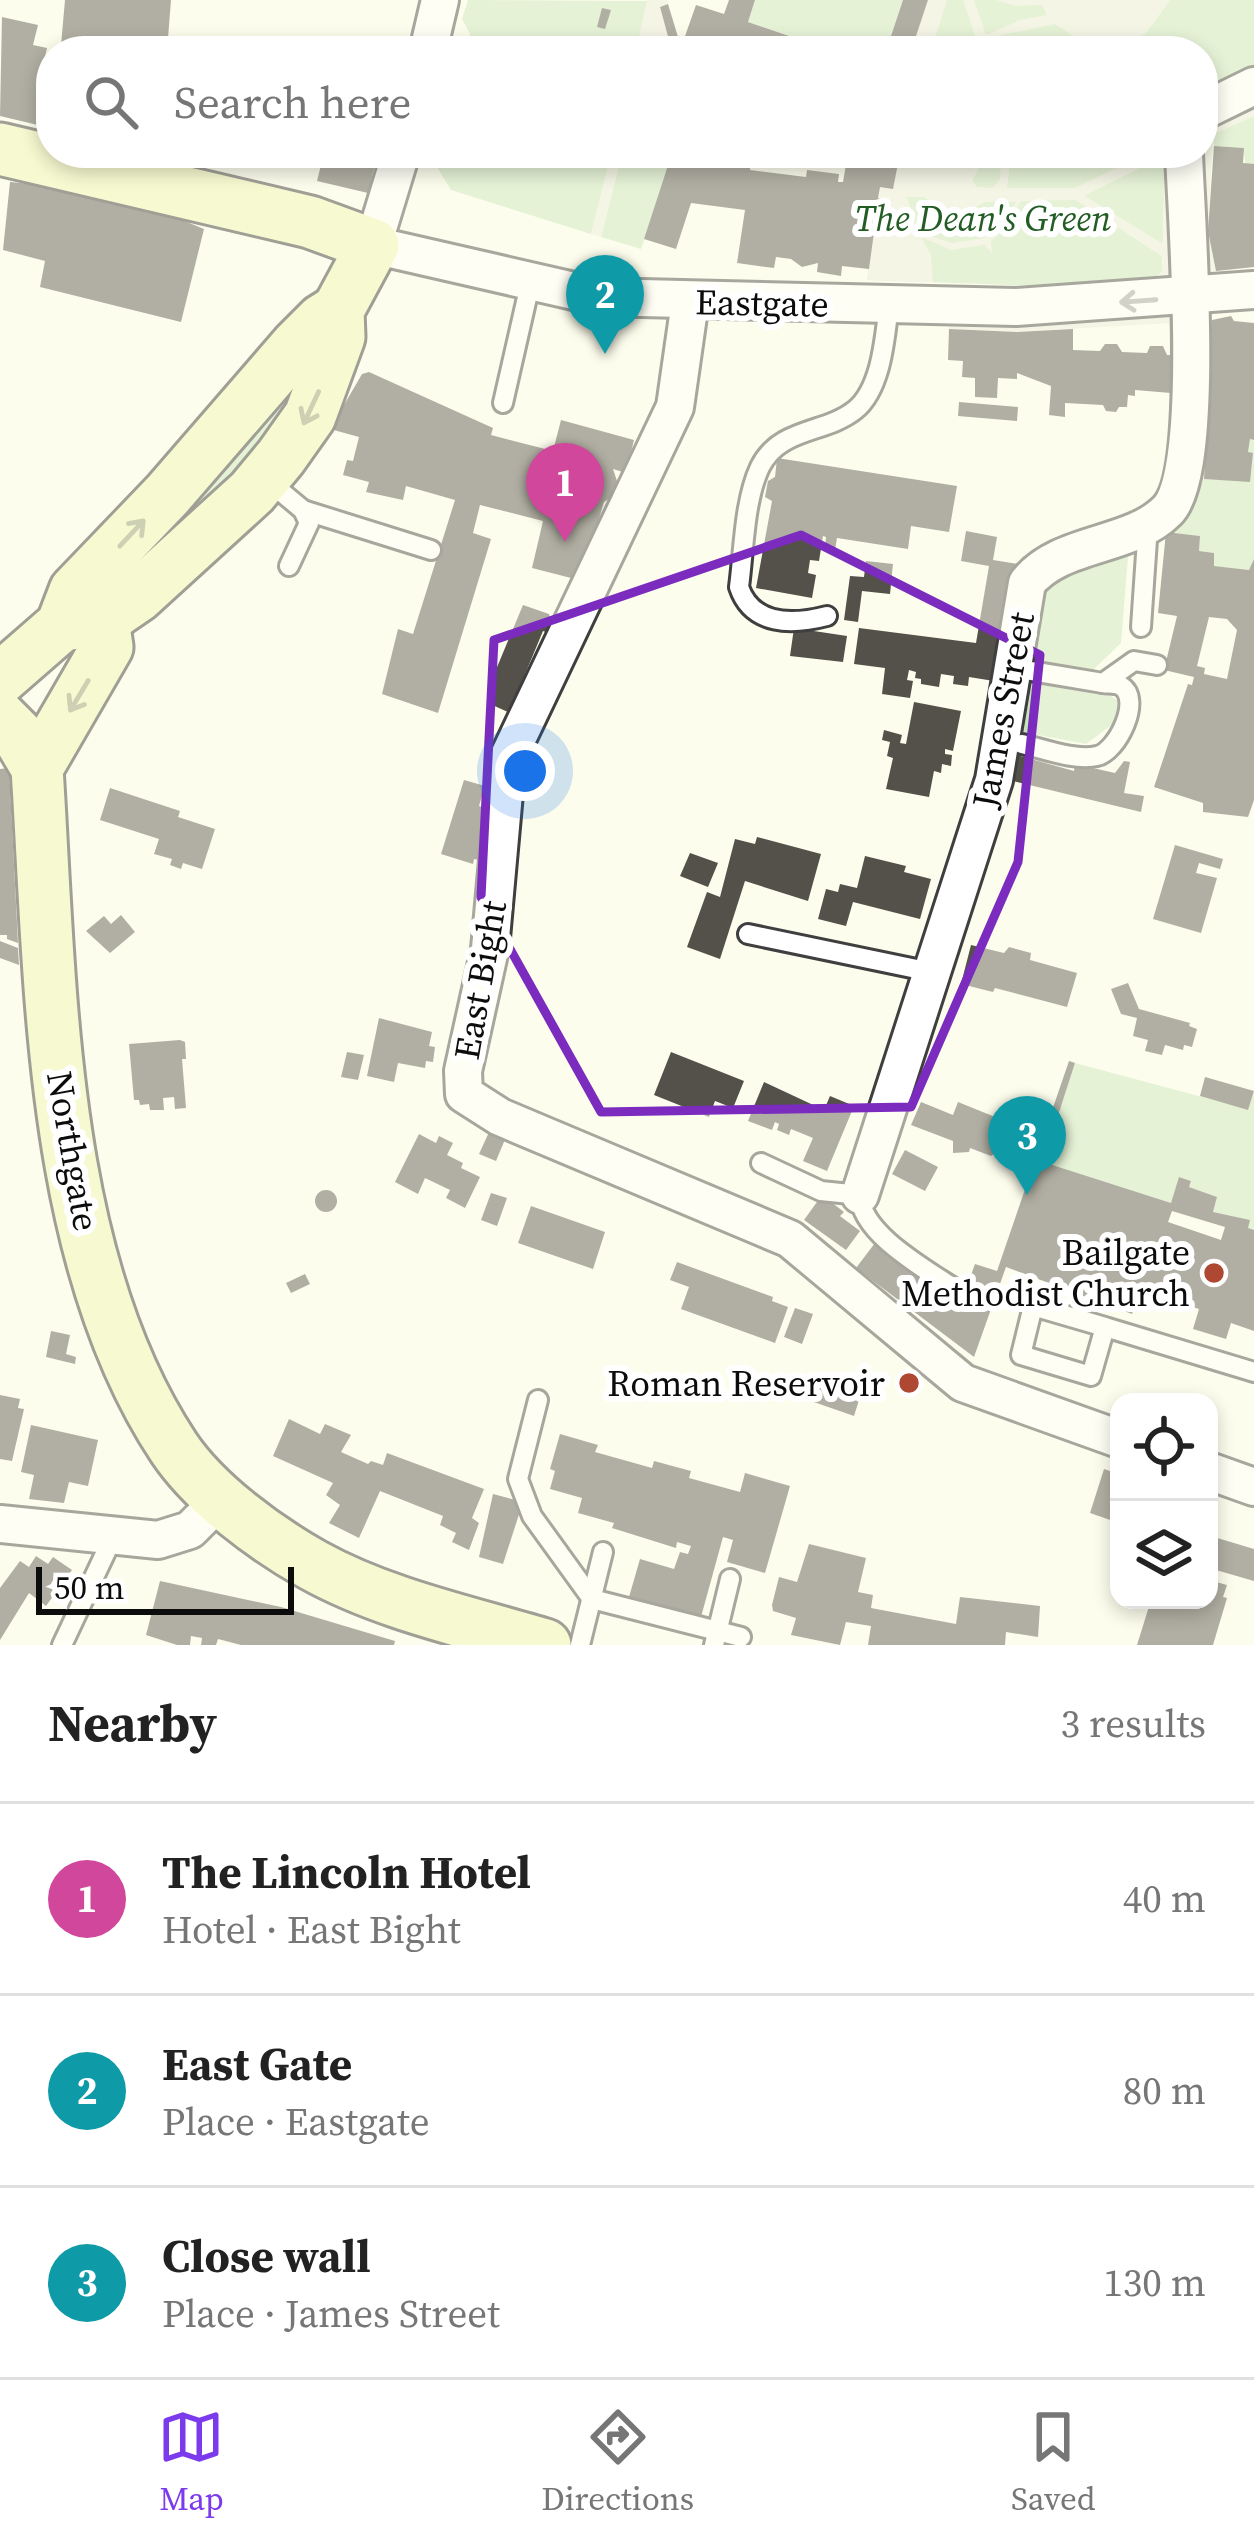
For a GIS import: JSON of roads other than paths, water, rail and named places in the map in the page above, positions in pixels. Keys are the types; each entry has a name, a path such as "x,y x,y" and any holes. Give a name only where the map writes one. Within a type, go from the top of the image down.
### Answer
{"street":[{"path":"431,36 437,5"},
{"path":"1218,104 1254,86"},
{"name":"Eastgate","path":"0,149 36,157"},
{"name":"Eastgate","path":"81,168 600,297 1068,306 1254,290"},
{"path":"0,717 17,734 37,768 107,647 83,622 75,591 168,494 297,345 338,310 373,244 396,168"},
{"name":"James Street","path":"860,1195 886,1155 931,972 994,780 1022,603 1034,574 1148,524 1170,509 1182,481 1192,297 1185,168"},
{"name":"East Bight","path":"690,302 675,407 507,760 490,949 463,1070 464,1094 500,1117 790,1239 963,1383 1110,1435"},
{"path":"0,680 168,570 264,477 310,416 339,337 338,310"},
{"name":"Northgate","path":"37,768 55,1052 83,1220 123,1350 149,1406 176,1450 220,1500 311,1564 438,1629 545,1645"},
{"path":"1218,1474 1254,1486"},
{"path":"0,1524 113,1537 174,1538 190,1530 220,1500"}],"lane":[{"path":"503,403 531,280"},
{"path":"827,616 775,621 758,616 743,600 739,587 753,492 760,467 773,448 802,430 854,411 866,397 883,348 889,304"},
{"path":"264,477 303,510 431,550"},
{"path":"289,566 309,523 303,510"},
{"path":"1141,627 1148,524"},
{"path":"1102,683 1134,661 1157,665"},
{"path":"1013,668 1121,686 1127,692 1128,708 1116,744 1103,754 1091,757 1022,745"},
{"path":"748,934 931,972"},
{"path":"760,1163 820,1191 860,1195 860,1207 876,1232 967,1297"},
{"path":"1105,1327 1091,1376 1021,1355 1033,1306 1105,1327 1254,1372"},
{"path":"538,1400 518,1479 532,1516 592,1599 715,1638 741,1637"},
{"path":"62,1645 113,1537"},
{"path":"580,1645 603,1552"},
{"path":"715,1638 730,1579"}],"place":[{"name":"East Gate","path":"605,354"},
{"name":"The Lincoln Hotel","path":"565,542"},
{"name":"Close wall","path":"1027,1195"},
{"name":"Bailgate Methodist Church","path":"1214,1273"},
{"name":"Roman Reservoir","path":"909,1383"}],"park label":[{"name":"The Dean's Green","path":"983,218"}]}
